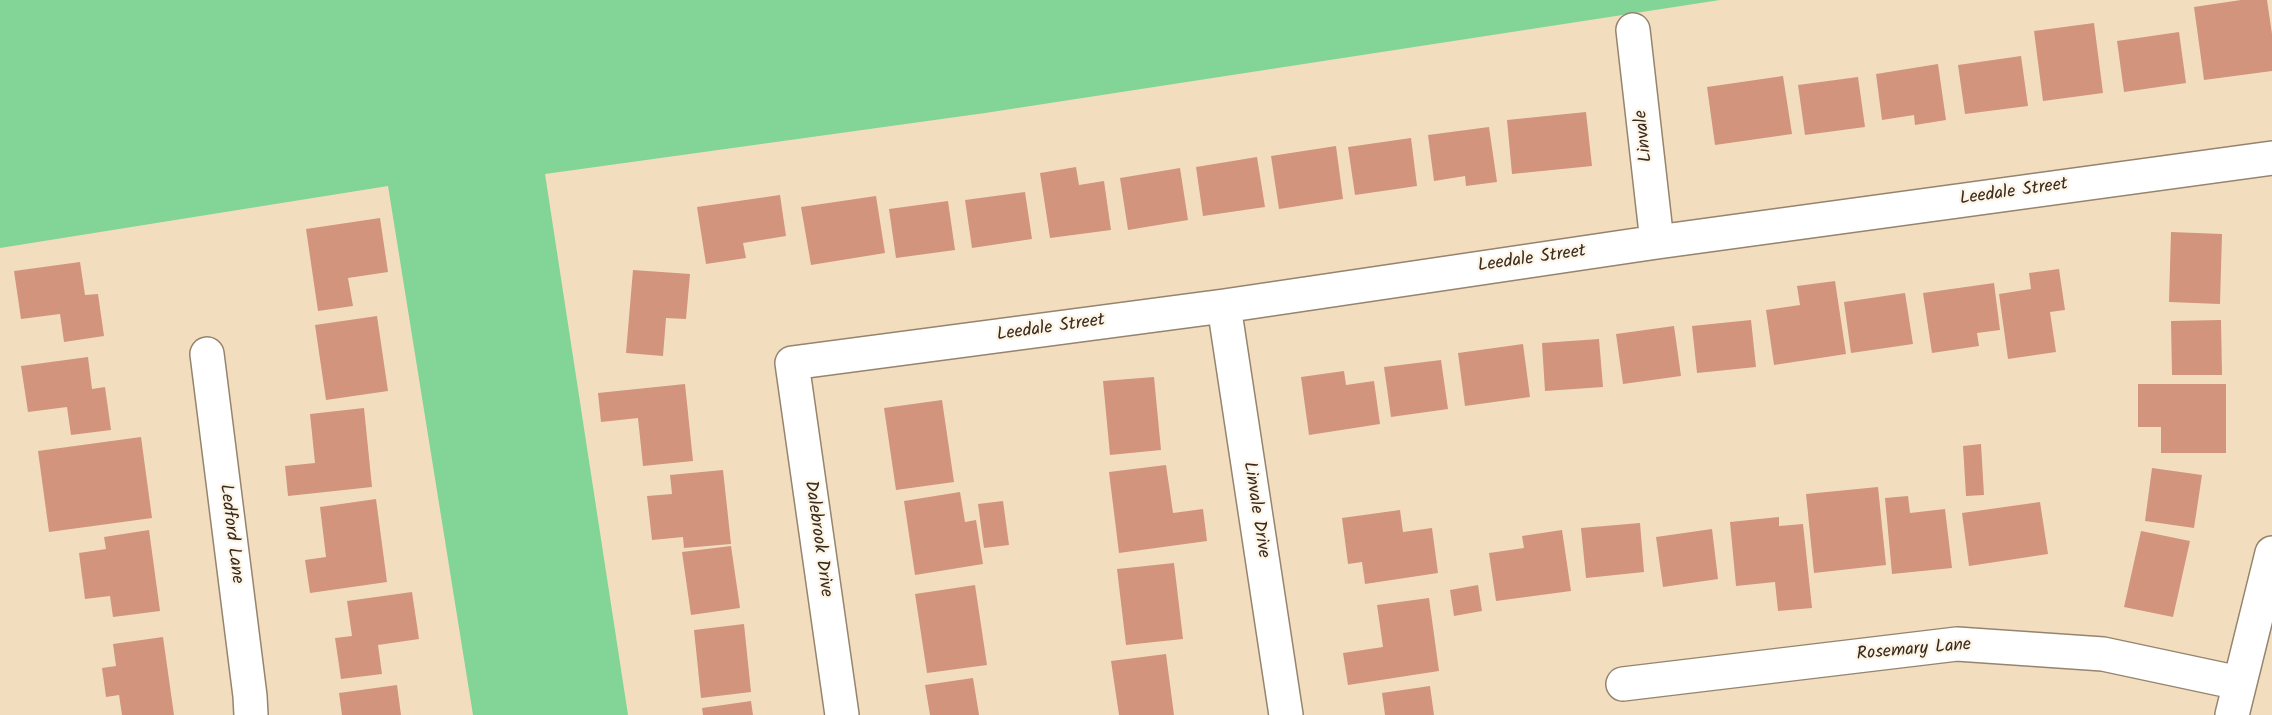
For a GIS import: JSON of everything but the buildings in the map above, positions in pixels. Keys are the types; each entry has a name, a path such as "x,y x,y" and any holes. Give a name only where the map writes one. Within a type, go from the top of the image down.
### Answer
{"street":[{"name":"Linvale","path":"1633,30 1657,242"},
{"name":"Leedale Street","path":"792,363 1224,306 1657,242 2272,158"},
{"name":"Linvale Drive","path":"1224,306 1286,715"},
{"name":"Ledford Lane","path":"207,354 251,715"},
{"name":"Dalebrook Drive","path":"792,363 842,715"},
{"path":"2232,715 2272,554"},
{"name":"Rosemary Lane","path":"1623,684 1957,644 2103,654 2239,683"}],"green space":[{"path":"0,0 1720,0 985,113 545,174 628,715 473,715 388,186 0,248"}]}
